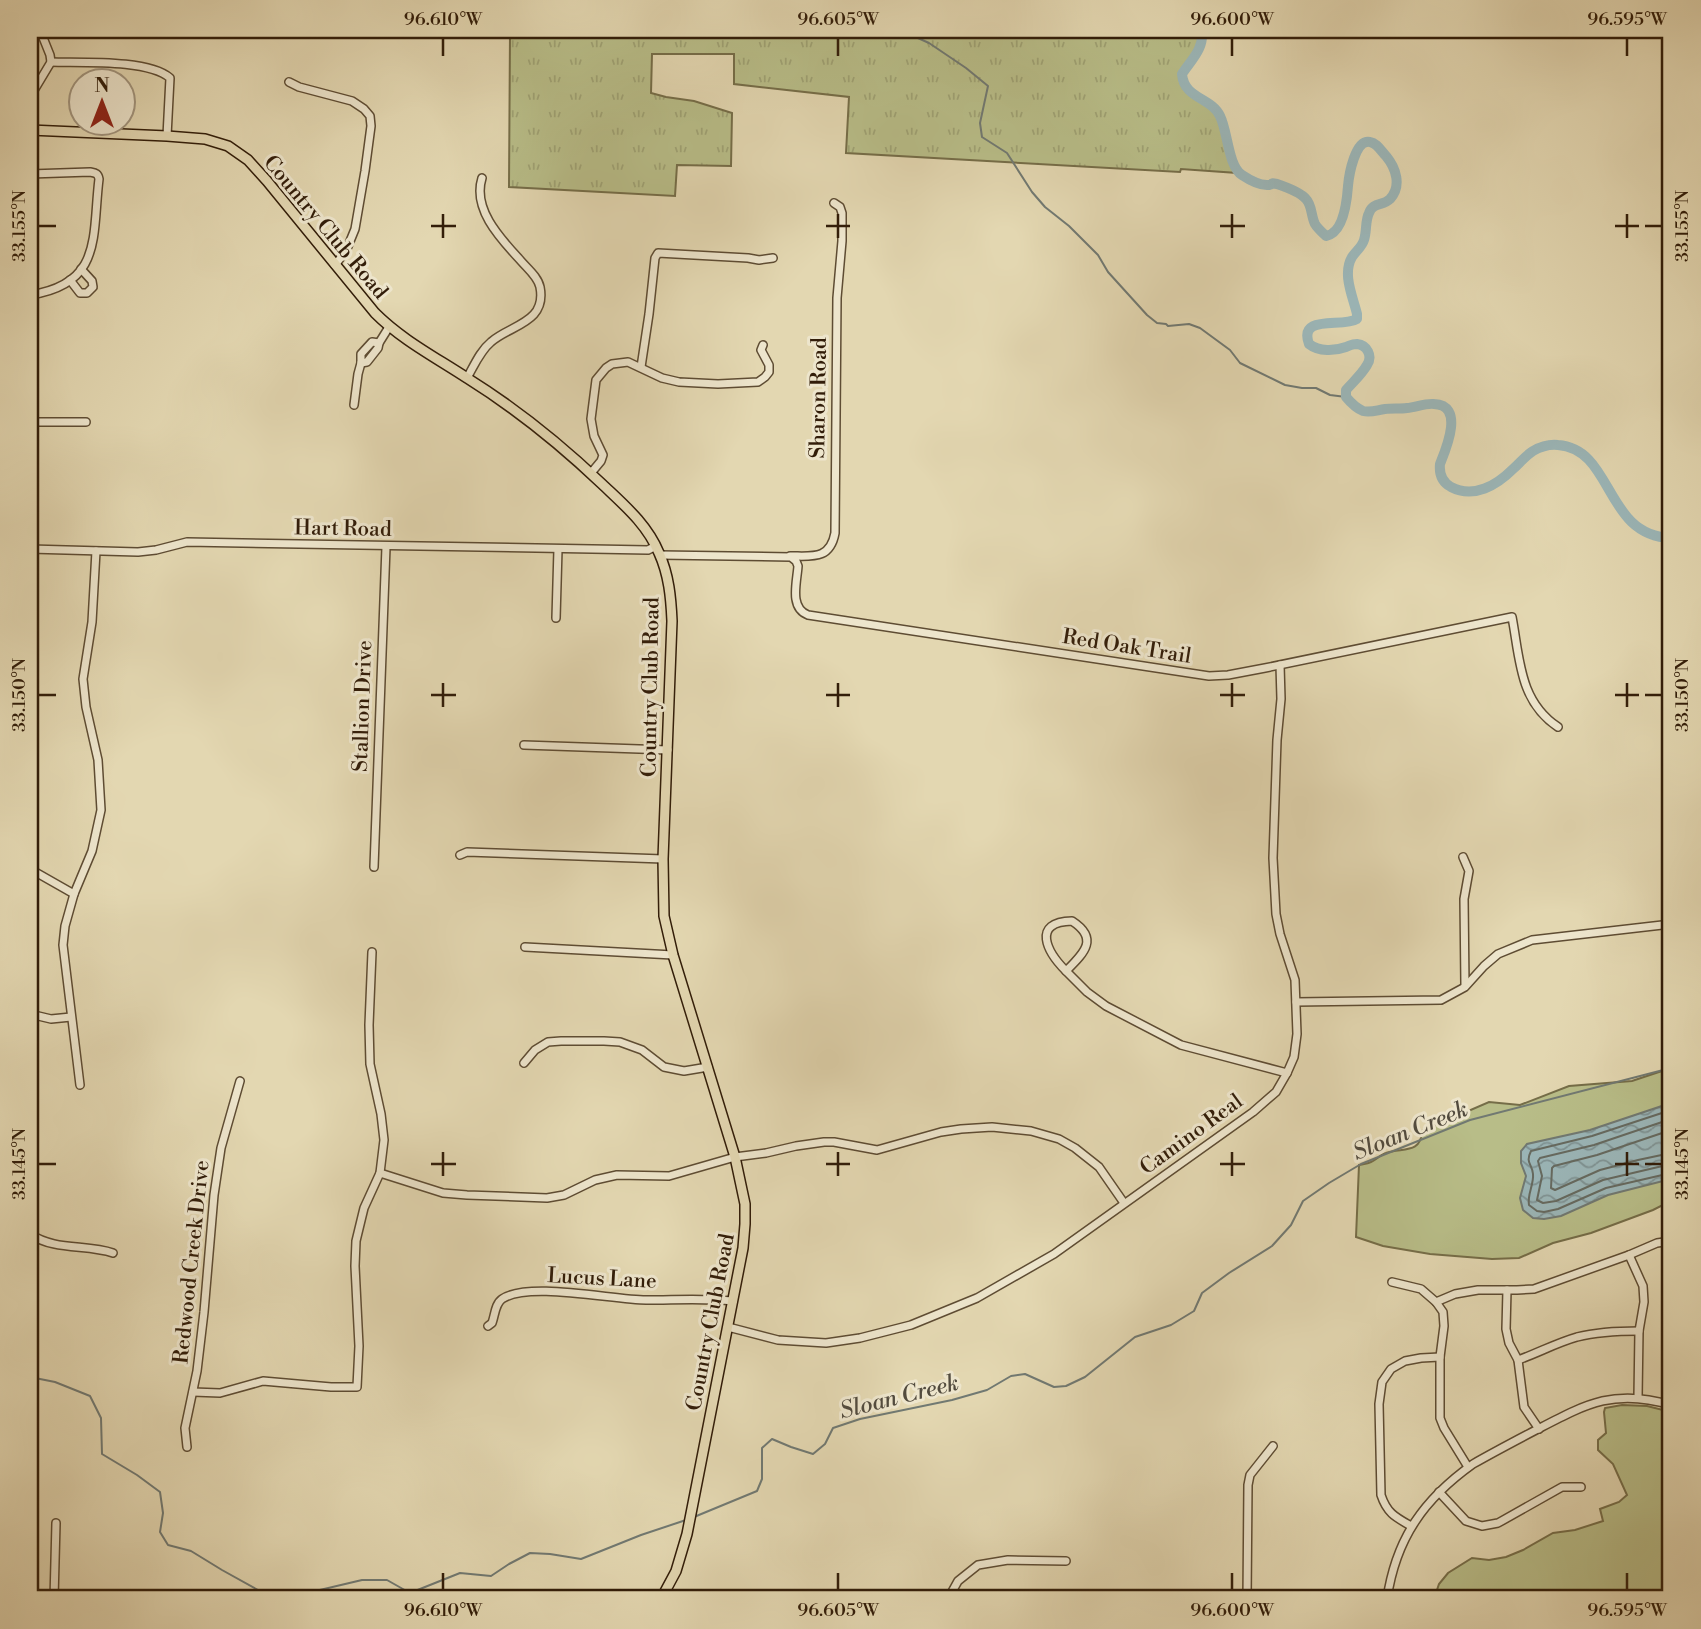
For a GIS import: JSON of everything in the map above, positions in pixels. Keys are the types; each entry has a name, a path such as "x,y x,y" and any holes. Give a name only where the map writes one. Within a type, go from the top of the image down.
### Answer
{"main road":[{"name":"Country Club Road","path":"30,130 205,139 228,146 248,160 267,181 389,327 513,408 634,514 658,550 669,585 672,621 663,859 664,916 673,956 735,1157 745,1204 743,1248 687,1534 676,1571 664,1598"}],"street":[{"path":"30,97 51,62 40,30"},
{"path":"51,62 138,65 158,70 170,78 167,136"},
{"path":"289,82 352,101 370,117 368,149 355,229 346,251 335,265"},
{"path":"30,174 79,171 98,175 91,253 81,269 65,284 50,292 30,295"},
{"path":"467,378 488,344 531,318 538,307 541,294 536,279 490,223 480,194 482,178"},
{"name":"Sharon Road","path":"785,556 822,554 831,547 835,533 836,298 842,213 834,203"},
{"path":"641,367 655,258 658,253 759,260 773,258"},
{"path":"70,280 80,293 87,293 93,287 92,281 81,269"},
{"path":"354,405 361,354 372,342 379,343 389,327"},
{"path":"591,474 603,454 591,426 596,380 606,368 612,364 628,362 663,378 679,382 758,382 769,372 769,365 761,351 764,345"},
{"path":"30,422 86,422"},
{"name":"Hart Road","path":"30,549 147,551 187,542 658,550"},
{"name":"Stallion Drive","path":"374,867 386,547"},
{"path":"556,618 558,550"},
{"path":"658,550 785,556"},
{"path":"80,1085 63,945 74,894 92,851 101,810 98,759 86,707 83,679 92,622 96,551"},
{"name":"Red Oak Trail","path":"785,556 793,558 797,563 796,604 801,612 808,615 1204,675 1228,675 1512,617 1528,694 1539,711 1558,727"},
{"name":"Camino Real","path":"728,1327 778,1340 826,1343 860,1338 911,1325 977,1298 1062,1248 1253,1112 1276,1092 1296,1049 1297,1034 1295,980 1276,914 1273,858 1281,699 1280,665"},
{"path":"524,745 668,750"},
{"path":"460,855 467,852 663,859"},
{"path":"1462,857 1469,871 1464,899 1465,987"},
{"path":"30,869 74,894"},
{"path":"1066,971 1082,954 1087,942 1086,934 1072,921 1056,922 1049,929 1047,937 1051,954 1066,971 1087,992 1106,1006 1181,1045 1287,1073"},
{"path":"1296,1002 1436,1001 1448,998 1465,987 1498,954 1532,940 1671,923"},
{"path":"525,947 673,956"},
{"path":"193,1392 220,1393 263,1381 358,1387 356,1241 364,1208 380,1173 384,1140 370,1064 372,953"},
{"path":"30,1014 51,1019 71,1017"},
{"path":"524,1063 535,1050 548,1042 605,1041 621,1042 642,1050 664,1067 684,1071 708,1067"},
{"name":"Redwood Creek Drive","path":"187,1447 186,1428 197,1371 214,1195 221,1148 240,1081"},
{"path":"380,1173 443,1192 547,1198 564,1195 595,1180 617,1175 669,1176 735,1157 824,1142 877,1150 911,1139 961,1129 1015,1128 1059,1139 1088,1157 1099,1167 1124,1203"},
{"path":"30,1234 50,1244 99,1248 113,1252"},
{"path":"1436,1302 1455,1294 1478,1290 1534,1289 1657,1243 1671,1241"},
{"path":"1629,1255 1643,1286 1638,1398"},
{"path":"1392,1282 1421,1289 1443,1312 1440,1418 1468,1467"},
{"path":"1507,1290 1506,1329 1509,1343 1518,1360 1524,1407 1539,1429"},
{"name":"Lucus Lane","path":"488,1326 492,1323 498,1303 502,1299 524,1292 646,1300 733,1301"},
{"path":"1518,1360 1578,1337 1606,1332 1639,1331"},
{"path":"1411,1527 1385,1507 1381,1495 1379,1404 1382,1381 1391,1369 1405,1361 1440,1357"},
{"path":"1387,1599 1396,1559 1411,1527 1423,1508 1468,1467 1595,1402 1614,1398 1638,1398 1671,1405"},
{"path":"1247,1599 1248,1485 1250,1475 1273,1446"},
{"path":"1439,1492 1466,1521 1482,1526 1498,1523 1562,1487 1581,1487"},
{"path":"54,1599 56,1523"},
{"path":"948,1599 958,1581 978,1566 1008,1560 1066,1561"}],"green space":[{"path":"467,30 1201,30 1199,48 1181,73 1183,82 1192,94 1210,105 1220,116 1232,162 1238,173 846,153 849,97 734,84 734,54 652,54 651,93 694,101 732,113 731,166 677,165 675,196 509,187 510,32"},
{"path":"1671,1068 1669,1202 1591,1233 1553,1243 1519,1258 1492,1259 1430,1254 1383,1246 1356,1237 1359,1165 1392,1151 1414,1147 1421,1139 1422,1131 1489,1102 1520,1105 1569,1086 1632,1081"},
{"path":"1622,1405 1647,1406 1671,1412 1671,1599 1434,1599 1439,1584 1448,1573 1472,1558 1489,1560 1506,1557 1553,1533 1575,1530 1603,1521 1600,1509 1619,1502 1627,1495 1613,1464 1598,1450 1598,1440 1606,1433 1605,1408"}],"water":[{"path":"1671,1103 1671,1179 1608,1195 1561,1216 1533,1218 1523,1210 1520,1198 1526,1176 1521,1163 1521,1151 1527,1144 1590,1130"}],"waterway":[{"path":"900,30 929,43 988,86 980,123 982,137 1007,153 1032,192 1098,255 1108,272 1147,315 1157,323 1168,326 1189,324 1200,328 1230,350 1240,363 1285,385 1316,388 1330,395 1346,397"},
{"path":"1202,30 1199,48 1182,74 1184,82 1220,116 1231,157 1237,171 1242,175 1257,183 1277,184 1300,194 1309,204 1315,224 1326,236 1332,234 1341,223 1351,166 1360,146 1370,142 1375,144 1395,171 1397,183 1394,194 1371,210 1363,242 1349,264 1348,278 1357,319 1315,325 1307,335 1309,344 1322,350 1357,344 1364,346 1368,352 1367,365 1346,390 1346,397 1366,412 1428,404 1443,406 1449,412 1451,429 1440,471 1445,483 1460,490 1485,489 1507,475 1530,453 1542,447 1558,445 1576,450 1590,461 1633,523 1649,534 1671,538"},
{"name":"Sloan Creek","path":"694,1517 757,1491 762,1479 762,1448 772,1439 813,1454 825,1444 833,1428 860,1419 987,1390 1011,1376 1025,1374 1054,1387 1066,1386 1085,1377 1135,1337 1171,1325 1194,1311 1202,1293 1272,1246 1291,1225 1303,1201 1361,1164 1470,1120 1671,1068"},
{"name":"Sloan Creek","path":"30,1377 55,1382 90,1396 101,1418 102,1454 160,1492 163,1513 160,1532 168,1545 191,1551 258,1590 286,1598 362,1580 387,1580 410,1593 460,1573 491,1576 530,1553 581,1559 686,1520"}]}
